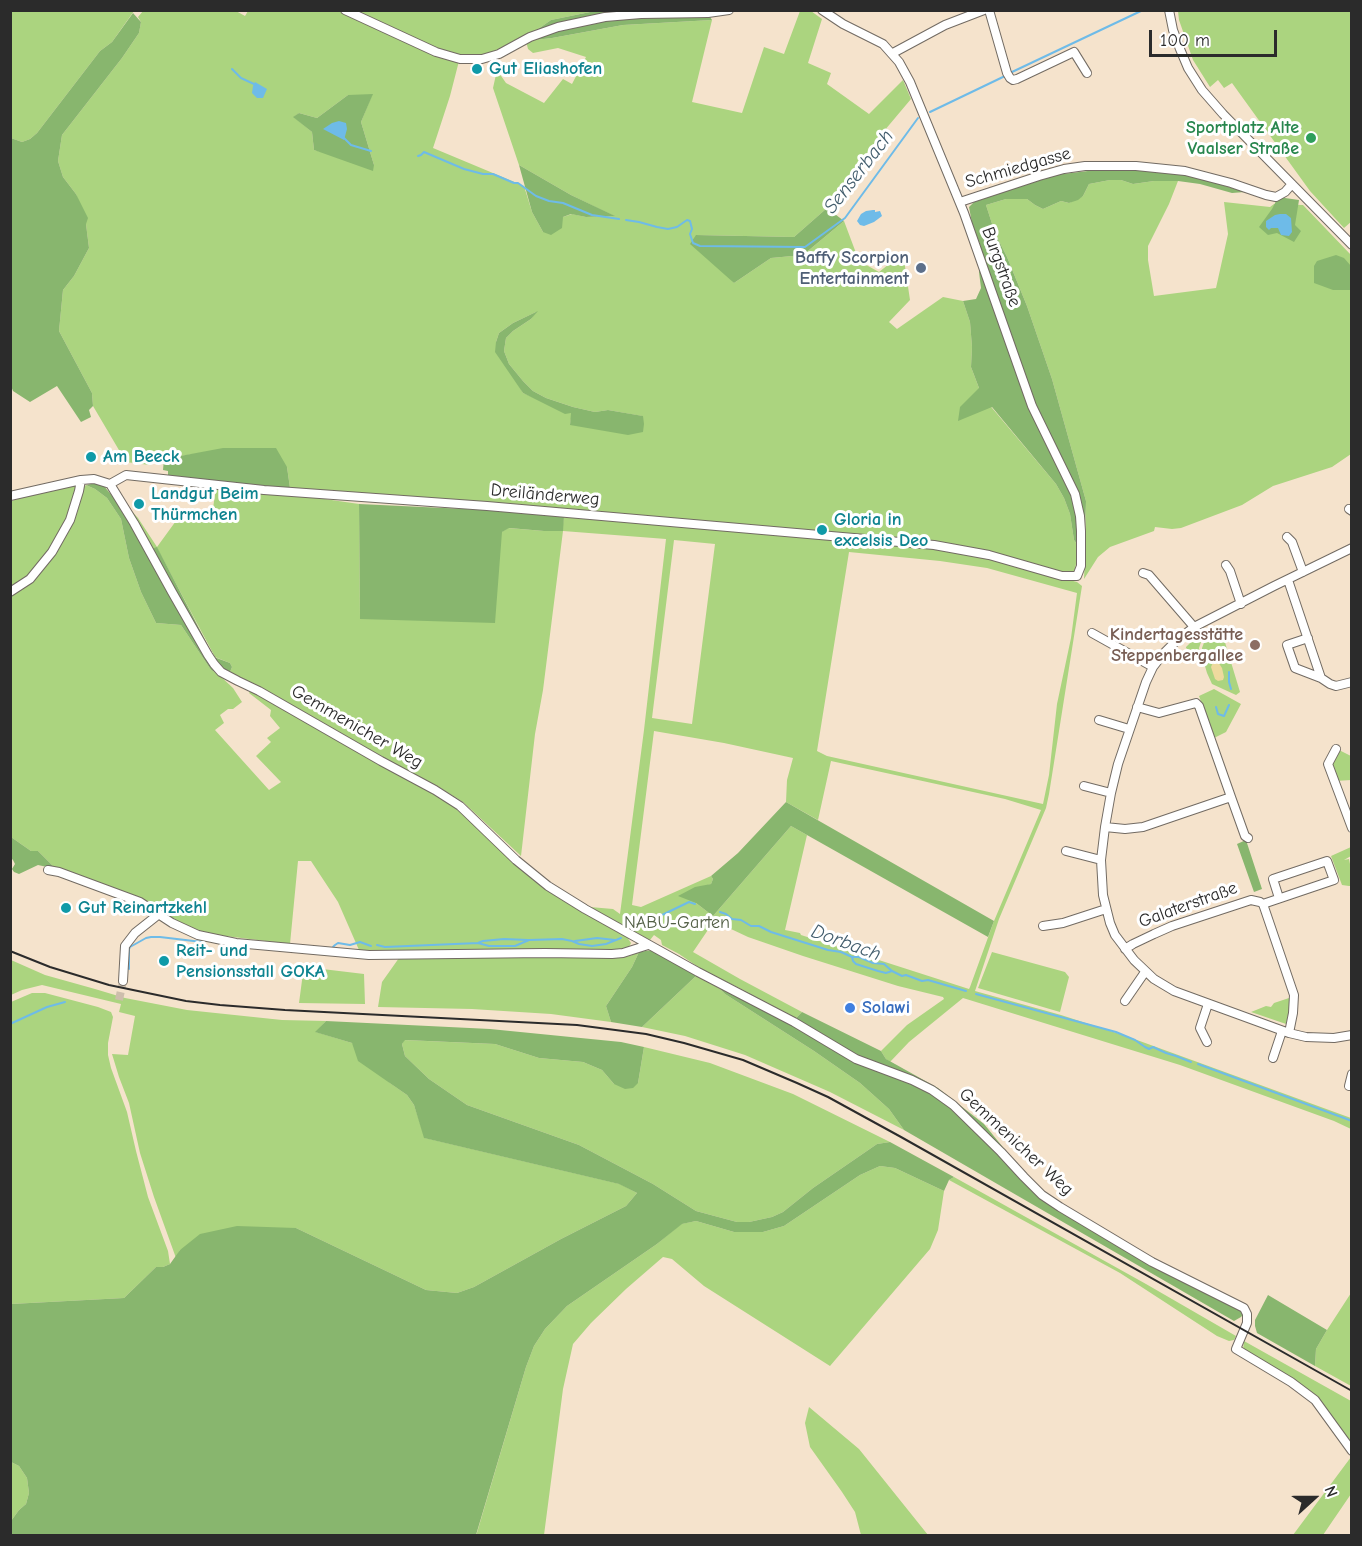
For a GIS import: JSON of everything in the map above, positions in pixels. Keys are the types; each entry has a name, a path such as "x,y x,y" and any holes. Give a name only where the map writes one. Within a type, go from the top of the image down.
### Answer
{"street":[{"path":"345,10 436,52 460,59 482,60 499,54 530,37 558,27 605,17 708,13 729,10"},
{"name":"Burgstraße","path":"822,10 843,24 883,44 900,62 910,82 960,202 1032,406 1075,494 1080,516 1081,566 1077,576"},
{"path":"893,53 945,25 984,10"},
{"path":"989,10 1007,73 1013,80 1074,52 1087,73"},
{"path":"1169,10 1180,49 1188,68 1202,90 1352,245"},
{"name":"Schmiedgasse","path":"960,202 1039,176 1085,166 1136,166 1185,171 1276,197 1292,184"},
{"name":"Dreiländerweg","path":"10,496 81,480 94,479 110,483 126,475 264,490 487,506 934,544 989,555 1062,576 1077,576"},
{"path":"10,592 30,579 52,552 69,520 81,480"},
{"name":"Gemmenicher Weg","path":"110,483 208,655 221,672 444,795 460,806 516,860 548,885 585,909 794,1022 856,1059 932,1090 975,1125 1042,1195 1152,1262 1244,1308 1247,1323 1236,1349 1291,1382 1315,1400 1352,1451"},
{"path":"1287,537 1292,542 1303,572"},
{"path":"1352,548 1194,627 1174,643 1153,667 1129,729 1111,793 1101,860 1103,895 1115,935 1125,950 1154,979 1174,991 1286,1032 1306,1037 1334,1038 1352,1035"},
{"path":"1226,566 1230,571 1241,604"},
{"path":"1143,573 1149,575 1194,627"},
{"path":"1288,580 1321,678"},
{"path":"1092,633 1153,667"},
{"path":"1308,638 1287,645 1294,668 1336,686 1351,685"},
{"path":"1137,707 1159,713 1196,703 1199,706 1245,836 1248,838"},
{"path":"1099,720 1129,729"},
{"path":"1336,749 1328,764 1352,828"},
{"path":"1084,786 1111,793"},
{"path":"1105,827 1125,829 1143,827 1231,797"},
{"path":"1066,851 1101,860"},
{"name":"Galaterstraße","path":"1125,950 1154,934 1251,900 1263,904 1334,880 1327,861 1273,879 1279,898"},
{"path":"48,870 140,902 187,931 212,939 236,943 354,955 612,954 648,945"},
{"name":"Galaterstraße","path":"1263,904 1294,995 1293,1013 1273,1058"},
{"path":"1043,926 1063,923 1106,909"},
{"path":"123,981 125,946 135,933 159,914"},
{"path":"1125,1001 1145,972"},
{"path":"1207,1042 1198,1029 1208,1004"},
{"path":"1349,1086 1352,1074"}],"green space":[{"path":"11,11 134,11 112,42 100,51 37,133 22,142 11,138"},
{"path":"143,11 236,11 245,16 248,11 340,11 392,35 459,61 433,148 524,186 532,212 543,232 563,217 572,214 586,217 614,216 571,195 519,165 493,88 497,70 506,83 544,103 563,79 572,84 586,57 558,48 533,53 528,49 526,41 623,25 712,20 692,102 742,113 764,47 784,54 800,11 811,11 822,19 808,63 831,73 827,84 869,114 903,80 911,99 879,137 827,208 794,237 696,235 734,283 771,258 803,255 844,221 859,261 879,272 903,253 910,300 889,322 897,329 943,297 963,301 970,322 971,367 982,396 1056,484 1064,498 1077,544 1075,569 1066,574 988,553 931,541 290,488 287,467 193,454 164,459 151,456 150,465 126,462 93,406 92,393 59,331 63,290 74,276 89,248 86,224 76,194 63,177 58,161 62,135 139,33 141,22 138,17","holes":["348,95 372,95 361,122 374,165 314,150 312,132 294,117 299,113 317,118","536,312 531,319 506,338 504,351 509,364 533,391 573,407 595,412 608,410 642,416 570,424 572,413 523,393 496,342 499,333"]},
{"path":"353,11 595,11 551,20 498,52 481,57 460,57 437,50"},
{"path":"595,11 704,11 712,20 623,25 526,41 531,34 551,20"},
{"name":"Sportplatz Alte Vaalser Straße","path":"1178,11 1351,11 1352,221 1344,228 1310,191 1232,83 1224,88 1218,80 1210,87 1193,60"},
{"path":"133,13 141,22 139,33 62,135 58,161 63,177 76,194 88,218 86,224 89,248 74,276 63,290 59,331 92,393 93,406 89,410 91,417 81,422 57,386 30,402 13,391 11,386 11,138 22,142 37,133 100,51 112,42"},
{"path":"373,94 361,122 374,165 373,171 314,150 312,132 293,117 299,113 317,118 348,95"},
{"path":"519,165 571,195 615,216 586,217 571,214 563,217 562,228 551,235 543,232 532,212"},
{"path":"1140,169 1189,175 1245,192 1232,193 1200,184 1178,181 1133,184 1121,180 1110,180 1089,184 1083,196 1078,200 1069,203 1061,201 1043,209 1027,199 1006,199 986,205 995,233 1027,306 1052,379 1086,501 1085,540 1077,544 1074,540 1070,514 1056,484 992,407 958,421 960,407 979,388 971,367 970,322 963,301 976,299 981,288 979,272 981,247 969,207 974,202 1055,175 1096,170"},
{"path":"1121,180 1133,184 1178,181 1148,246 1154,296 1216,288 1228,234 1224,202 1270,207 1274,204 1303,205 1351,255 1351,454 1332,467 1273,486 1242,505 1181,528 1155,527 1154,531 1110,547 1098,557 1084,579 1086,501 1052,379 1027,306 995,233 986,205 1006,199 1027,199 1043,209 1061,201 1069,203 1083,196 1089,184"},
{"path":"1278,197 1299,200 1295,225 1301,231 1294,242 1277,233 1268,235 1259,227"},
{"path":"827,208 844,221 803,255 771,258 734,283 690,244 696,235 794,237"},
{"path":"1336,255 1344,258 1351,266 1351,290 1333,290 1314,283 1314,266 1317,261"},
{"path":"538,311 506,338 504,351 509,364 523,381 533,391 546,398 573,407 595,412 608,410 643,416 643,432 628,435 570,425 571,413 565,414 523,393 495,352 496,342 499,333 513,323"},
{"path":"223,448 276,448 287,467 290,488 168,478 168,471 163,470 164,459"},
{"path":"74,483 76,488 71,510 56,541 24,581 11,588 11,501"},
{"path":"96,483 104,486 122,508 146,551 157,547 214,657 230,663 232,667 230,672 218,674 211,670 181,625 156,623 141,592 129,558 121,519 107,498 86,485"},
{"path":"86,485 107,498 121,519 129,558 141,592 156,623 181,625 211,670 233,688 242,702 220,715 224,723 215,730 269,790 281,782 256,756 271,742 267,738 280,728 270,716 271,710 249,693 251,690 458,808 527,873 627,937 631,943 629,947 623,950 368,952 359,950 338,902 311,861 298,861 290,944 209,934 195,931 56,869 38,851 31,851 11,837 11,595 60,543 77,513"},
{"name":"NABU-Garten","path":"216,488 297,495 359,504 360,619 508,528 562,531 564,517 939,549 987,558 1077,582 1082,586 1046,808 999,919 975,991 1126,1036 1351,1118 1351,1129 1180,1065 963,998 909,1042 890,1062 881,1051 907,1025 944,999 943,997 898,986 803,956 748,937 714,921 693,952 802,1012 796,1018 701,969 662,945 661,940 654,935 650,940 590,907 613,909 620,914 666,539 563,531 521,856 463,802 230,672 232,667 230,663 215,657 157,548 151,549 128,507 157,547 181,514 211,522","holes":["674,540 715,544 692,724 652,718","849,552 987,568 1077,593 1071,638 1057,704 1049,775 1043,804 827,756 817,751","654,731 793,758 787,780 786,802 818,820 831,761 1005,799 1041,810 994,921 969,989 785,930 807,835 791,826 713,916 696,903 711,884 713,879 711,876 641,907 632,905"]},
{"path":"359,504 486,510 564,517 563,531 509,528 502,532 495,623 360,619"},
{"path":"1219,625 1222,626 1222,634 1207,636 1201,642 1200,658 1186,648 1193,640"},
{"path":"1212,636 1224,639 1240,692 1236,695 1212,684 1207,673 1202,648 1205,640"},
{"path":"1214,689 1241,704 1226,732 1214,738 1199,696"},
{"path":"1339,750 1351,756 1351,780 1335,781 1328,764"},
{"path":"786,802 994,921 988,937 791,826 713,916 696,903 678,896 695,887 711,884 713,879 711,876 738,853"},
{"path":"11,837 31,851 38,851 56,869 38,865 19,874 14,872"},
{"path":"1246,840 1262,889 1254,892 1237,844"},
{"path":"1351,847 1351,856 1344,860 1349,859 1351,886 1342,885 1331,856"},
{"path":"652,950 697,975 642,1027 611,1022 606,1006 632,967 639,952"},
{"path":"639,952 632,967 606,1006 611,1022 551,1014 472,1009 378,1007 382,982 399,958 621,957"},
{"path":"992,952 1065,972 1069,977 1060,1012 978,988"},
{"path":"11,960 45,975 125,998 187,1010 282,1020 326,1021 316,1032 352,1043 390,1083 407,1095 414,1105 425,1138 620,1184 637,1193 626,1206 474,1287 457,1293 426,1290 296,1228 180,1250 176,1258 140,1153 129,1103 112,1054 128,1055 135,1016 119,1012 121,1004 42,985 11,995"},
{"path":"314,968 364,974 365,1004 299,1003 303,973"},
{"path":"697,975 860,1083 889,1109 904,1130 830,1092 745,1055 685,1036 642,1027"},
{"path":"725,982 796,1018 802,1012 881,1051 886,1059 938,1088 984,1124 1024,1173 1043,1191 1067,1208 1148,1256 1249,1308 1234,1321 904,1130 889,1109 860,1083 725,994 720,989"},
{"path":"32,993 45,993 98,1007 111,1012 113,1017 108,1043 111,1068 127,1112 148,1197 168,1251 170,1264 156,1267 124,1298 11,1304 11,1002"},
{"path":"1289,998 1286,1024 1251,1012 1266,1006 1271,1007 1274,1003"},
{"path":"326,1021 490,1029 621,1042 644,1047 638,1083 633,1088 625,1089 614,1084 602,1070 583,1062 539,1058 495,1044 405,1040 402,1044 405,1056 429,1079 467,1105 579,1145 653,1184 696,1211 737,1222 772,1217 783,1212 813,1188 877,1144 890,1142 954,1177 949,1180 944,1191 895,1168 880,1166 860,1175 784,1226 763,1232 734,1232 696,1221 682,1224 567,1306 545,1329 534,1346 476,1535 11,1535 11,1521 26,1504 29,1493 27,1478 19,1466 11,1462 11,1304 124,1298 156,1267 170,1264 180,1250 200,1234 237,1226 296,1228 426,1290 457,1293 474,1287 626,1206 637,1193 619,1184 424,1138 414,1105 407,1095 358,1061 352,1043 315,1032"},
{"path":"404,1040 495,1044 539,1058 583,1062 602,1070 614,1084 638,1083 644,1047 710,1063 793,1094 890,1142 877,1144 813,1188 783,1212 749,1222 737,1222 696,1211 653,1184 579,1145 467,1105 429,1079 405,1056 402,1044"},
{"path":"880,1166 895,1168 944,1191 938,1230 930,1249 830,1366 704,1286 672,1259 663,1257 626,1289 573,1344 563,1389 544,1535 476,1536 534,1346 545,1329 567,1306 657,1244 681,1224 696,1221 734,1232 763,1232 784,1226 860,1175"},
{"path":"954,1177 1236,1336 1234,1340 1229,1341 1217,1336 1120,1273 949,1180"},
{"path":"1351,1293 1351,1386 1315,1366 1316,1349"},
{"path":"1268,1295 1327,1330 1316,1349 1315,1366 1257,1333 1255,1320"},
{"path":"1244,1341 1351,1401 1351,1445 1322,1403 1243,1350"},
{"path":"809,1407 859,1449 928,1535 861,1535 855,1512 810,1447 805,1423"},
{"path":"1351,1457 1351,1494 1323,1535 1293,1535"},
{"path":"11,1462 19,1466 27,1478 29,1493 26,1504 11,1521"}],"sand":[{"path":"1216,659 1222,668 1223,680 1215,679 1211,667"}],"water":[{"path":"255,82 267,89 263,98 257,98 252,93"},
{"path":"339,121 346,123 344,140 323,129"},
{"path":"875,210 875,212 880,211 882,216 874,222 864,226 860,225 857,221 861,214"},
{"path":"1280,214 1286,214 1291,218 1292,232 1289,236 1281,235 1278,228 1269,230 1266,227 1266,221"}],"waterway":[{"name":"Senserbach","path":"1012,72 1143,10"},
{"name":"Senserbach","path":"232,69 241,78 256,85"},
{"name":"Senserbach","path":"930,112 1005,76"},
{"name":"Senserbach","path":"626,220 668,229 677,227 687,220 690,221 693,243 700,246 805,247 845,218 918,118"},
{"name":"Senserbach","path":"343,137 351,145 371,151"},
{"name":"Senserbach","path":"418,156 424,152 464,169 493,174 518,183 536,196 549,201 563,203 592,215 619,219"},
{"path":"1229,672 1231,689"},
{"path":"1216,707 1218,714 1224,716 1229,705"},
{"name":"Dorbach","path":"635,928 689,902 695,904"},
{"name":"Dorbach","path":"720,912 751,926 759,926 771,932 841,952 852,957 856,964 966,991"},
{"name":"Dorbach","path":"129,969 130,947 146,938 160,937 202,942"},
{"path":"575,941 597,938 615,940"},
{"name":"Dorbach","path":"377,945 385,947 478,943 489,946 515,946 529,940 562,939 592,946 621,938"},
{"path":"478,943 504,939 528,940"},
{"name":"Dorbach","path":"333,947 338,943 350,945 360,942 371,946"},
{"path":"852,957 884,964 892,971"},
{"name":"Dorbach","path":"976,994 1116,1032 1149,1049 1153,1047 1191,1062"},
{"name":"Dorbach","path":"10,1024 47,1007 65,1002"},
{"name":"Dorbach","path":"1198,1064 1352,1121"}],"tunnel":[{"path":"119,1000 123,981"}],"railway":[{"path":"10,951 50,967 109,985 186,1001 285,1010 577,1025 646,1034 743,1060 828,1097 1352,1391"}],"place":[{"name":"Gut Eliashofen","path":"477,69"},
{"name":"Sportplatz Alte Vaalser Straße","path":"1311,138"},
{"name":"Baffy Scorpion Entertainment","path":"921,268"},
{"name":"Am Beeck","path":"91,457"},
{"name":"Landgut Beim Thürmchen","path":"139,504"},
{"name":"Gloria in excelsis Deo","path":"822,530"},
{"name":"Kindertagesstätte Steppenbergallee","path":"1255,645"},
{"name":"Gut Reinartzkehl","path":"66,908"},
{"name":"Reit- und Pensionsstall GOKA","path":"164,961"},
{"name":"Solawi","path":"850,1008"}]}
